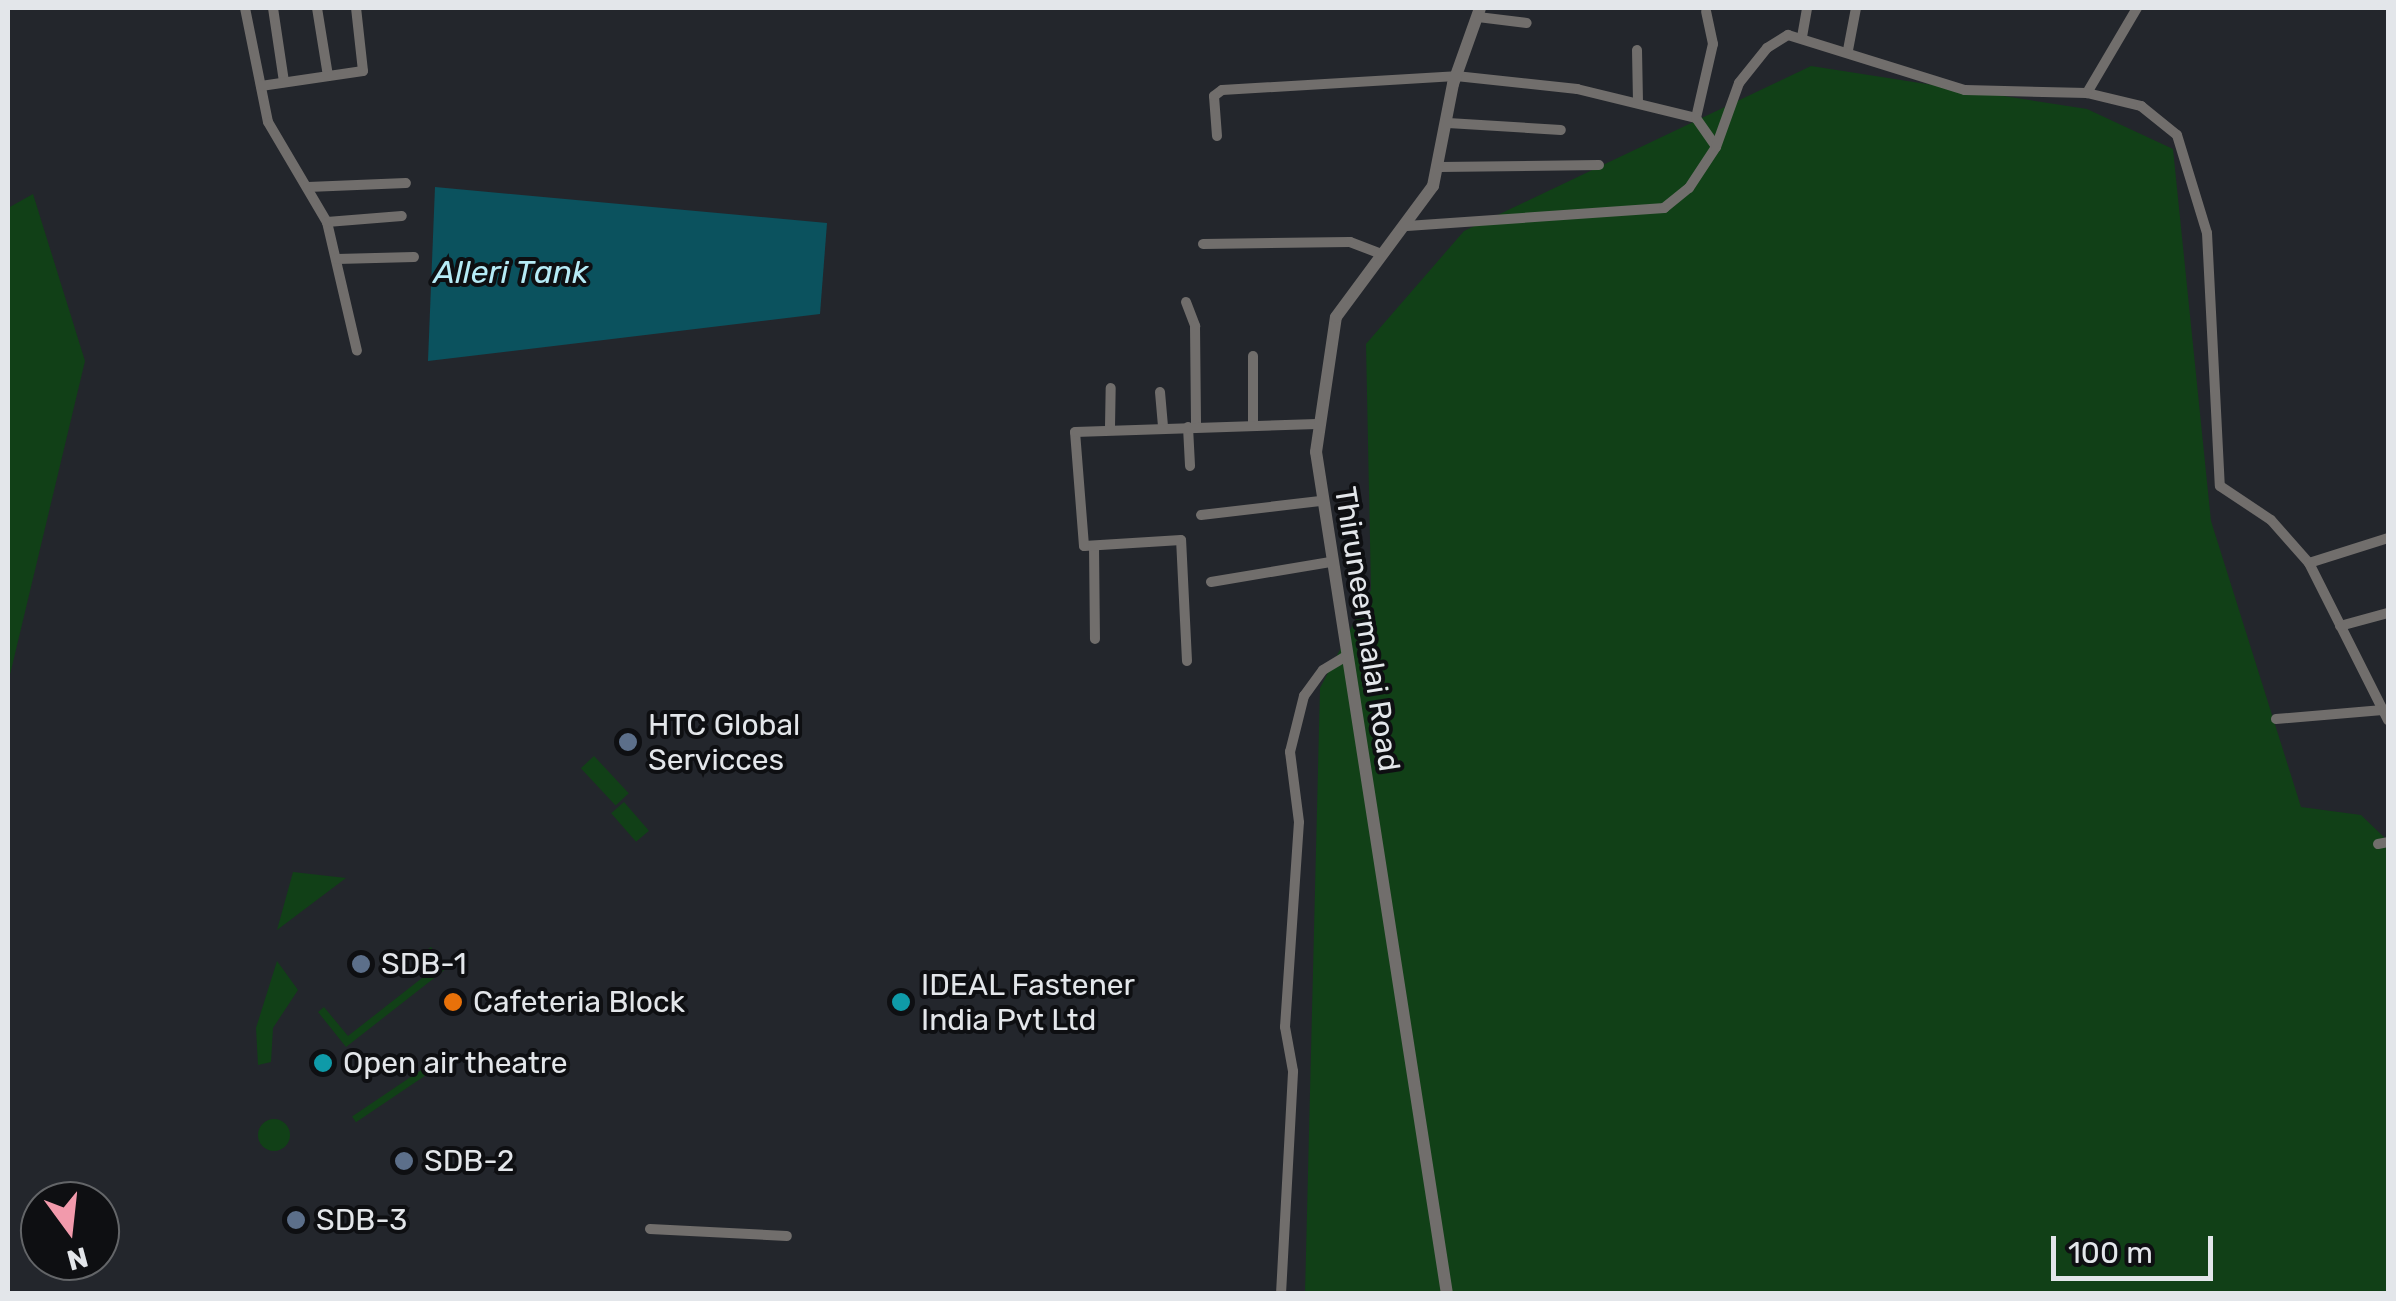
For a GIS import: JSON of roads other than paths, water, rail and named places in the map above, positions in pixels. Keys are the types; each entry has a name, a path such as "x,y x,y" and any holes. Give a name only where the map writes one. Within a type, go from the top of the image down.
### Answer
{"street":[{"path":"245,8 268,122 327,222 357,351"},
{"path":"272,8 284,82"},
{"path":"317,8 328,76"},
{"path":"261,86 363,71 356,8"},
{"path":"1802,37 1807,8"},
{"path":"1848,50 1856,8"},
{"path":"2087,93 2137,8"},
{"path":"1479,12 1527,24"},
{"name":"Thiruneermalai Road","path":"1447,1294 1320,501 1317,424 1336,318 1378,253 1407,226 1440,167 1456,76 1479,12"},
{"path":"1696,118 1712,44 1706,12"},
{"path":"1407,226 1652,211 1689,188 1716,146 1738,84 1776,40 1802,37 1965,90 2087,93 2141,106 2177,135 2208,233 2220,486 2271,520 2309,563 2386,715 2276,719"},
{"path":"1636,50 1638,103"},
{"path":"1218,136 1214,96 1222,90 1456,76 1638,103 1696,118 1716,146"},
{"path":"1448,122 1560,130"},
{"path":"1440,167 1599,165"},
{"path":"308,187 406,183"},
{"path":"327,222 402,216"},
{"path":"1202,244 1350,242 1378,253"},
{"path":"337,259 414,257"},
{"path":"1186,302 1195,326 1190,466"},
{"path":"1253,356 1254,426"},
{"path":"1110,388 1110,426"},
{"path":"1160,392 1163,427"},
{"path":"1187,661 1182,540 1082,544 1074,434 1110,426 1317,424"},
{"path":"1201,515 1320,501"},
{"path":"2309,563 2388,538"},
{"path":"1094,546 1095,639"},
{"path":"1211,582 1330,562"},
{"path":"2340,626 2388,614"},
{"path":"1281,1294 1293,1071 1285,1026 1299,822 1290,752 1304,696 1323,670 1346,656"},
{"path":"650,1229 787,1236"}],"water":[{"name":"Alleri Tank","path":"435,187 827,223 820,314 428,361"}],"place":[{"name":"HTC Global Servicces","path":"628,742"},
{"name":"SDB-1","path":"361,964"},
{"name":"Cafeteria Block","path":"453,1002"},
{"name":"IDEAL Fastener India Pvt Ltd","path":"901,1002"},
{"name":"Open air theatre","path":"323,1063"},
{"name":"SDB-2","path":"404,1161"},
{"name":"SDB-3","path":"296,1220"}]}
